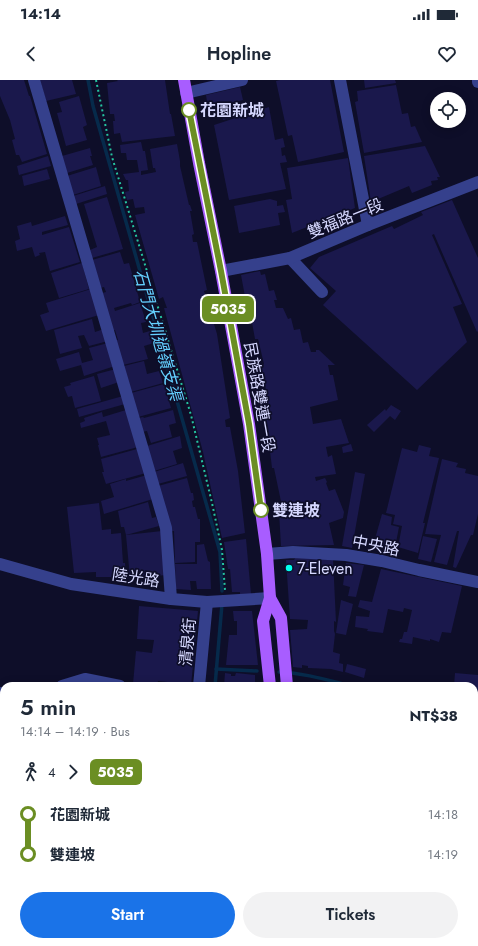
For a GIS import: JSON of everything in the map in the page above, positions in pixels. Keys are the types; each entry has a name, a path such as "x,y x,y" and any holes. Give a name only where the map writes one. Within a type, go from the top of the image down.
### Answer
{"main road":[{"name":"民族路雙連一段","path":"184,80 249,424 267,554 270,598"},
{"path":"270,598 281,618 287,682"},
{"path":"270,598 263,620 270,682"}],"street":[{"path":"34,80 166,528 171,599"},
{"path":"186,93 242,80"},
{"path":"340,80 368,225"},
{"name":"雙福路一段","path":"221,271 290,258 368,225 478,182"},
{"path":"290,258 322,292"},
{"name":"中央路","path":"267,554 292,552 346,555 382,560 419,570 478,582"},
{"name":"陸光路","path":"0,564 71,584 171,599 207,602 270,598"},
{"name":"清泉街","path":"199,682 207,602"},
{"path":"75,682 85,679 100,682"}],"path":[{"path":"96,80 112,157 191,415 222,550 226,601"}],"building":[{"path":"0,80 24,80 47,154 22,162 19,155 16,155 12,140 15,139 10,120 0,96"},
{"path":"40,80 72,80 76,94 46,101"},
{"path":"117,80 165,80 175,136 122,142 120,133 114,134 113,121 115,121 114,114 110,114 107,83 118,81"},
{"path":"330,80 344,152 298,162 292,135 288,136 276,81"},
{"path":"364,80 395,80 396,83 365,88"},
{"path":"396,85 402,114 408,113 411,127 415,126 422,142 364,153 355,102 358,101 357,91"},
{"path":"240,87 243,100 208,108 206,95"},
{"path":"79,96 87,125 83,127 87,140 66,146 57,113 62,112 59,102"},
{"path":"253,102 256,111 223,120 221,110"},
{"path":"269,107 275,140 283,138 285,147 281,148 282,156 285,155 287,162 280,163 286,189 229,200 214,125"},
{"path":"141,142 143,151 145,151 148,170 141,171 141,175 156,172 155,168 153,168 150,149 177,144 180,166 189,205 192,211 190,211 194,234 192,235 193,242 197,242 207,290 204,291 217,334 230,418 225,420 226,427 230,427 238,471 245,533 222,538 203,452 164,308 167,308 163,297 159,299 135,215 145,213 144,207 135,208 133,199 127,200 125,192 129,191 128,180 126,180 123,174 139,172 137,160 127,160 126,153 121,153 120,145"},
{"path":"425,146 440,177 437,177 438,180 431,181 432,185 412,193 409,186 371,202 364,156"},
{"path":"90,148 92,156 90,156 93,165 67,173 62,156"},
{"path":"48,156 51,166 19,175 17,166"},
{"path":"348,158 355,208 292,233 286,200 292,199 287,168"},
{"path":"96,167 101,186 73,195 67,176"},
{"path":"47,169 50,179 24,186 22,176"},
{"path":"105,186 107,194 76,204 73,196"},
{"path":"107,197 123,249 92,258 90,250 97,247 84,204"},
{"path":"270,199 277,201 277,206 283,205 285,212 278,213 280,225 239,233 234,206"},
{"path":"452,200 478,258 478,331 477,332 434,234 432,235 462,304 453,307 467,342 417,390 323,305 336,291 310,268 319,257 392,226 394,229 423,215 421,212"},
{"path":"65,216 68,225 42,232 42,235 69,227 80,262 50,271 45,252 39,253 40,255 35,257 32,247 17,251 15,241 20,239 17,226 31,222 32,226"},
{"path":"120,252 124,264 129,263 140,302 114,308 115,311 140,303 146,322 141,323 143,333 150,331 154,343 144,346 148,359 123,365 116,340 118,340 115,330 113,331 102,293 106,292 104,287 100,288 92,260"},
{"path":"82,263 89,289 59,298 51,273"},
{"path":"260,271 261,275 265,274 269,291 274,290 277,300 274,300 276,308 283,308 288,319 291,318 294,330 300,329 303,343 308,342 311,352 316,352 316,350 319,350 335,365 328,365 330,375 333,375 338,400 310,407 313,424 341,419 349,443 326,447 328,457 332,455 336,474 315,477 316,481 325,478 329,491 335,489 344,512 343,518 329,523 334,545 281,546 279,512 283,511 274,468 272,468 270,451 272,451 268,435 262,390 266,390 260,364 264,364 258,339 255,339 251,317 249,318 241,275"},
{"path":"91,289 99,315 46,331 40,315 49,312 46,303"},
{"path":"92,319 95,332 104,329 108,341 89,346 84,335 78,336 82,348 60,354 54,330"},
{"path":"108,343 115,366 84,376 81,365 60,371 56,359 79,352 82,363 93,360 89,348"},
{"path":"144,361 147,374 159,371 163,383 131,392 124,366"},
{"path":"116,369 119,382 101,388 97,374"},
{"path":"94,376 101,401 75,408 72,396 68,397 64,387 71,385 70,383"},
{"path":"164,384 171,408 138,417 131,393"},
{"path":"123,396 125,404 79,417 77,409"},
{"path":"391,405 401,411 395,420 390,416 374,432 367,425 385,409 386,411"},
{"path":"126,410 138,447 101,457 97,438 110,435 106,421 81,428 80,423 85,421 84,418 102,412 103,417"},
{"path":"173,410 176,423 169,425 172,437 151,443 147,431 142,432 139,418"},
{"path":"180,436 182,448 173,451 177,464 154,471 147,446"},
{"path":"351,444 353,451 343,453 342,447"},
{"path":"419,445 431,448 429,456 439,458 423,523 425,523 418,553 398,547 402,526 393,524 395,515 386,513 402,448 417,452"},
{"path":"137,449 146,473 106,484 102,472 104,472 101,459"},
{"path":"442,459 458,463 456,467 466,469 465,473 478,476 478,514 473,535 471,535 456,568 453,567 459,531 457,531 447,565 434,562 441,535 425,534"},
{"path":"183,463 187,476 158,484 154,472"},
{"path":"355,472 365,474 352,548 342,546"},
{"path":"147,475 153,499 104,514 101,501 114,497 110,484"},
{"path":"187,478 191,493 193,493 193,507 195,507 198,519 200,519 200,542 195,542 195,562 175,563 174,531 171,531 158,486"},
{"path":"148,502 152,518 156,517 159,526 126,535 124,527 121,527 118,511"},
{"path":"99,503 102,530 111,529 111,534 121,533 123,563 125,563 126,577 96,577 96,572 74,573 67,507"},
{"path":"382,514 392,517 391,525 399,527 394,553 376,547 375,539"},
{"path":"162,531 167,575 130,578 126,535"},
{"path":"423,536 437,539 431,562 418,559"},
{"path":"246,539 251,594 240,594 240,592 232,592 230,569 228,569 224,542"},
{"path":"204,544 208,561 210,562 211,589 197,589 196,581 190,581 191,590 176,589 175,564 197,564 197,545"},
{"path":"296,557 333,559 336,622 334,621 335,634 333,652 340,654 339,663 343,664 343,672 331,669 308,668 308,666 302,665 302,668 293,667 290,630 307,629 308,620 290,619 286,560 294,560"},
{"path":"346,563 364,565 356,597 348,596 350,587 343,585"},
{"path":"381,569 462,586 451,633 442,632 439,642 430,639 430,641 413,637 412,644 399,642 400,639 402,639 404,632 407,632 412,610 404,608 403,612 388,609 383,633 367,631 368,629 355,627 356,616 369,617 370,611 358,607 360,600 372,602"},
{"path":"341,600 353,604 346,635 336,633"},
{"path":"139,606 198,611 191,682 133,682 136,651 152,653 154,640 137,639"},
{"path":"233,611 252,611 258,665 226,665 229,635 237,635 237,621 234,621"},
{"path":"347,664 366,669 364,678 345,672"},
{"path":"225,673 231,674 231,676 235,676 236,673 255,675 255,682 224,682"},
{"path":"455,673 478,675 478,682 454,682"}],"waterway":[{"name":"石門大圳過嶺支渠","path":"88,80 93,106 220,552 222,591"},
{"name":"石門大圳過嶺支渠","path":"215,682 222,604"},
{"path":"216,669 257,671"},
{"path":"279,672 306,675 336,682"}],"bus line":[{"name":"5035","path":"189,110 221,271 249,424 261,510"}],"place":[{"name":"花園新城","path":"189,110"},
{"name":"雙連坡","path":"261,510"},
{"name":"7-Eleven","path":"289,568"}]}
